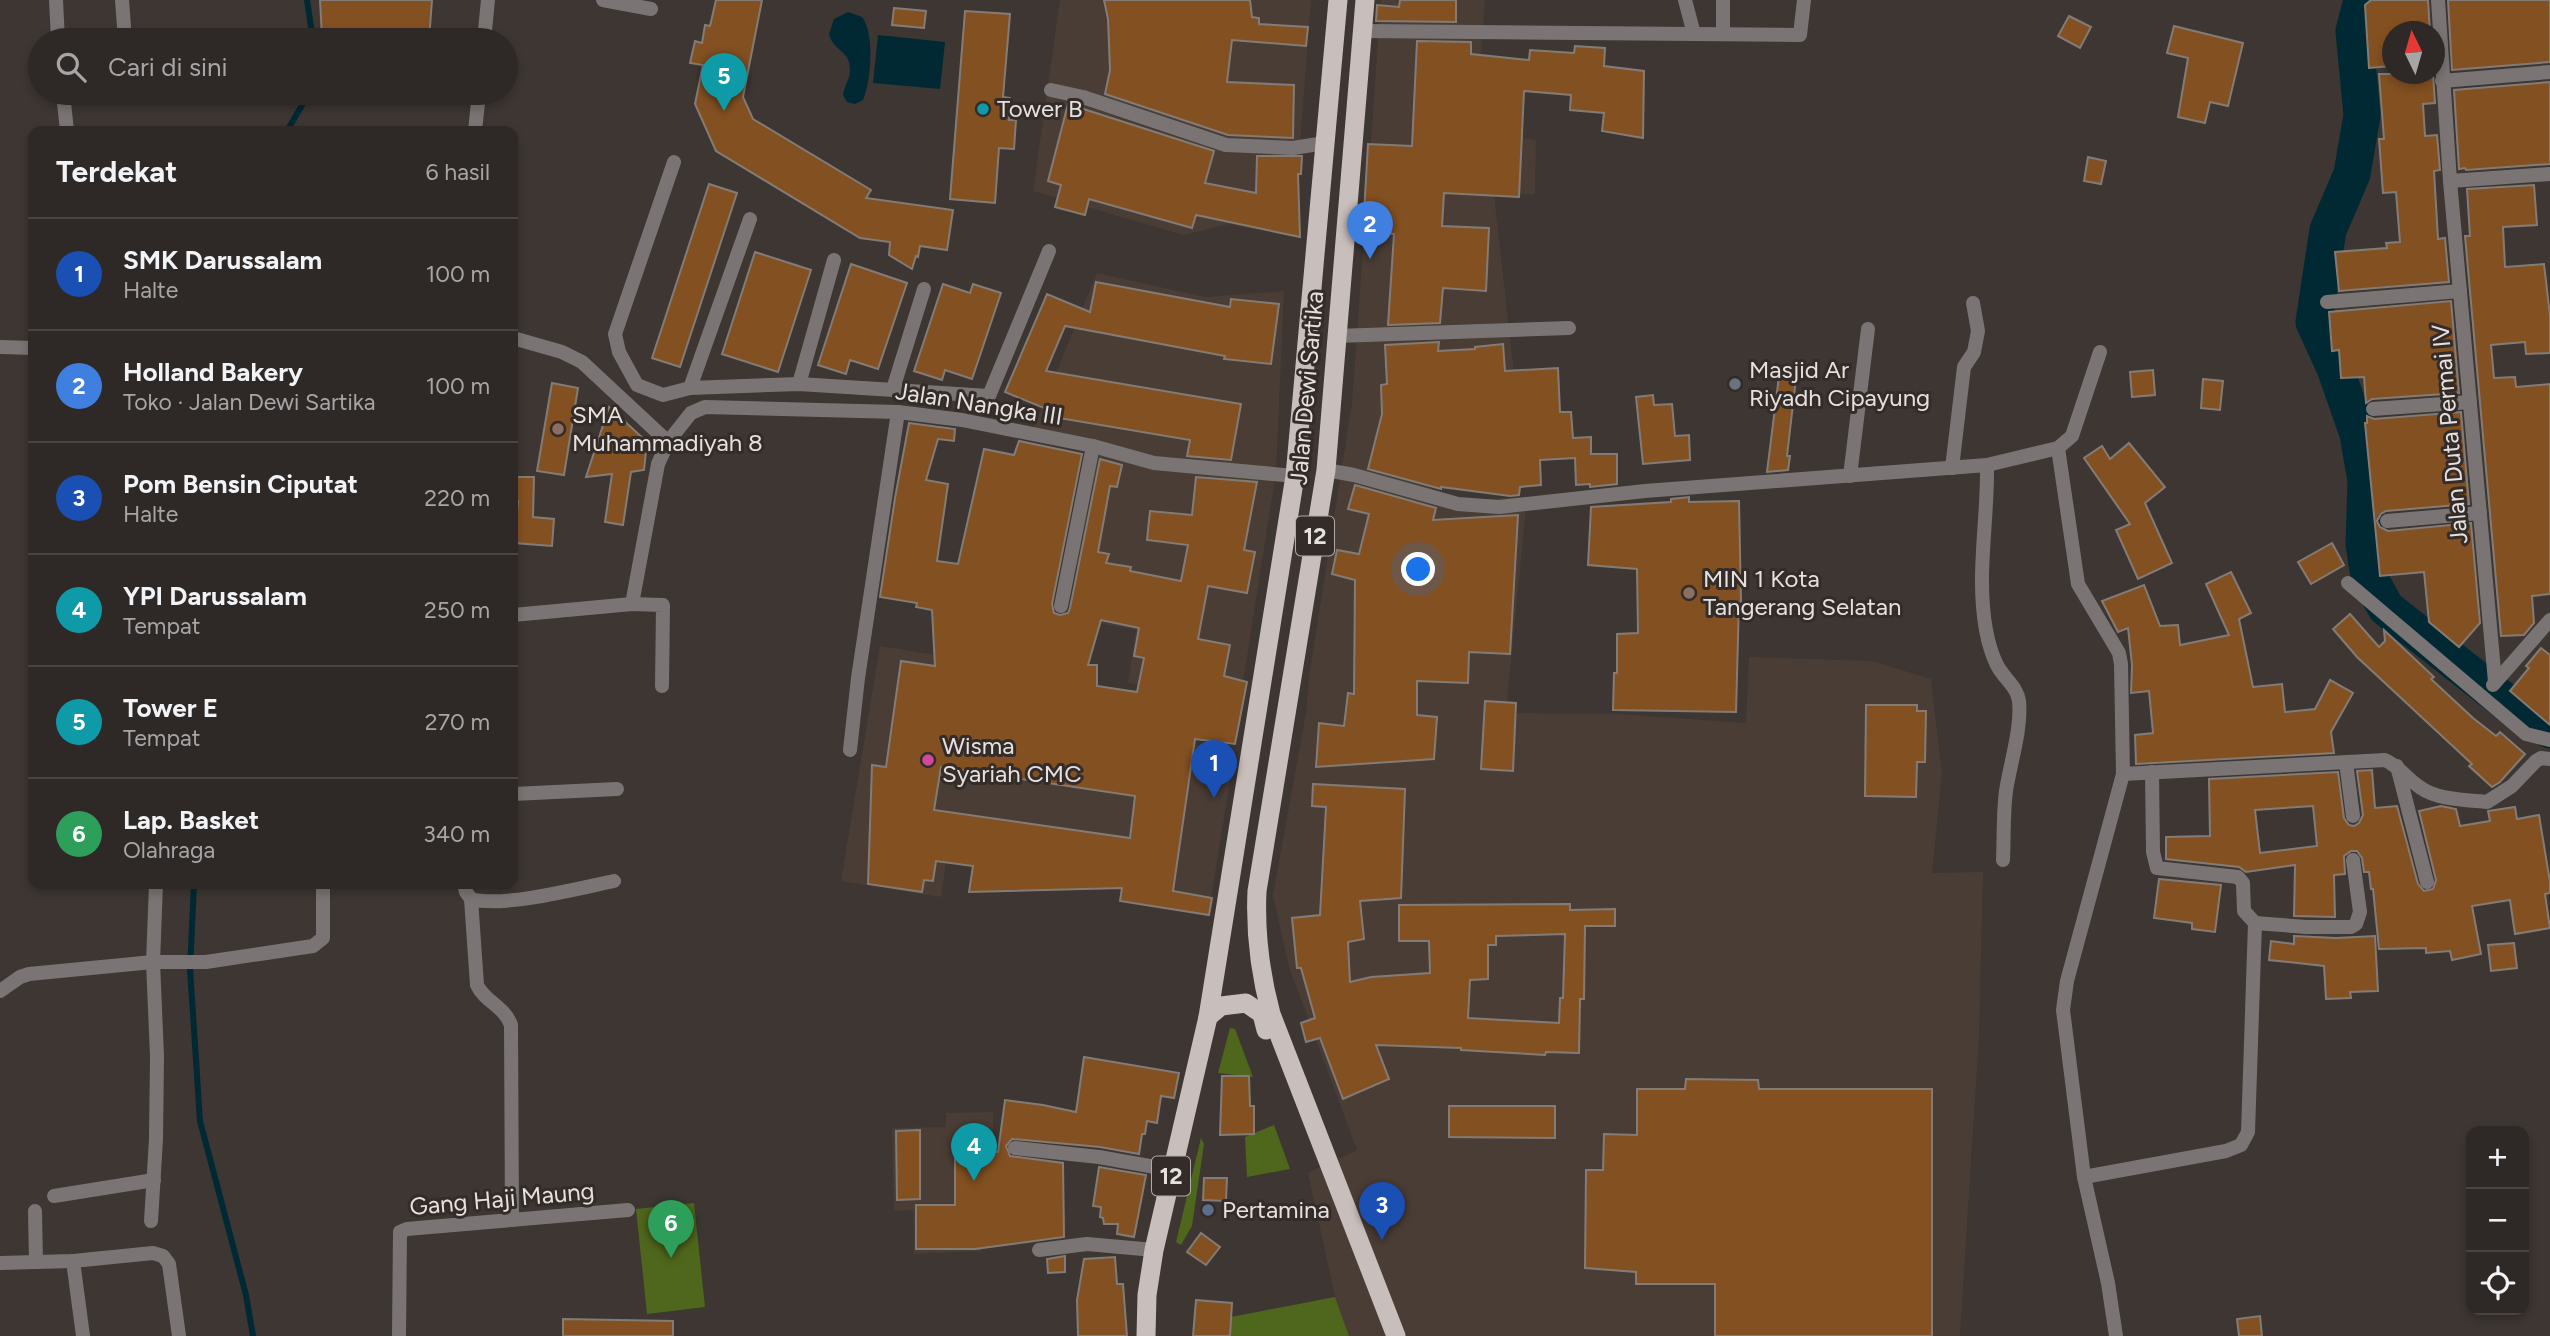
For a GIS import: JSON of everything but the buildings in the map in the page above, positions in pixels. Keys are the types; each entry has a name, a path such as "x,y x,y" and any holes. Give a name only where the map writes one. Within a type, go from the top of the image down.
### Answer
{"highway":[{"name":"Jalan Dewi Sartika","path":"1208,1017 1295,476 1338,0"},
{"name":"Jalan Dewi Sartika","path":"1289,1065 1261,977 1257,942 1257,891 1325,470 1365,0"},
{"path":"1298,446 1327,448"},
{"path":"1208,1017 1220,1006 1235,1003 1252,1006 1262,1014 1270,1042 1289,1065"},
{"name":"12","path":"1146,1336 1147,1295 1154,1250 1208,1017"},
{"name":"12","path":"1289,1065 1396,1336"}],"street":[{"path":"56,0 57,28"},
{"path":"122,0 124,28"},
{"path":"485,28 488,0"},
{"path":"603,0 651,9"},
{"path":"1685,0 1694,34"},
{"path":"1723,0 1723,34"},
{"path":"1363,31 1800,36 1804,0"},
{"name":"Jalan Duta Permai IV","path":"2438,0 2439,21"},
{"path":"2445,81 2550,72"},
{"name":"Jalan Duta Permai IV","path":"2442,84 2480,513 2490,689"},
{"path":"1052,90 1083,97 1226,145 1293,148 1325,143"},
{"path":"64,105 66,126"},
{"path":"476,126 478,105"},
{"path":"674,162 615,334 619,352 637,385 663,395 690,388 799,384 989,396 1049,251"},
{"path":"2450,181 2550,173"},
{"path":"690,388 750,219"},
{"path":"799,384 834,260"},
{"path":"893,388 924,289"},
{"path":"2327,302 2460,291"},
{"path":"1951,468 1964,367 1974,352 1978,331 1973,303"},
{"path":"1336,336 1569,328"},
{"path":"1850,476 1868,328"},
{"path":"518,339 562,352 582,362 668,442"},
{"path":"0,347 28,348"},
{"path":"1325,470 1354,475 1458,504 1489,507 1645,491 1987,465 2058,448 2075,430 2100,352"},
{"path":"2373,409 2470,402"},
{"name":"Jalan Nangka III","path":"632,604 658,464 668,442 691,413 705,407 898,412 962,420 1093,446 1154,463 1295,476"},
{"path":"850,751 858,678 898,412"},
{"path":"1061,606 1093,446"},
{"path":"2058,448 2078,584 2119,653 2121,664 2123,774 2067,981 2063,1010 2084,1177 2108,1283 2116,1336"},
{"path":"1987,465 1988,502 1982,543 1981,596 1987,633 1998,667 2012,684 2019,705 2006,794 2003,860"},
{"path":"2387,521 2480,513"},
{"path":"2348,583 2490,689 2526,734 2550,740"},
{"path":"518,615 660,604 664,609 662,686"},
{"path":"2490,689 2550,620"},
{"path":"2123,774 2385,760 2396,765 2420,788 2428,792 2487,802 2512,786 2536,761 2541,758 2550,759"},
{"path":"2346,762 2353,816"},
{"path":"2396,765 2427,883"},
{"path":"2152,772 2152,852 2157,868 2238,877 2244,883 2244,911 2255,923 2306,928 2351,927 2357,924 2360,912 2353,860"},
{"path":"518,794 617,789"},
{"path":"471,899 489,901 555,894 614,881"},
{"path":"151,1221 156,1139 157,1056 153,962 156,889"},
{"path":"0,991 29,974 153,962 206,962 319,943 324,929 323,889"},
{"path":"465,889 471,899 477,985 505,1012 512,1024 512,1220"},
{"path":"2084,1177 2226,1151 2245,1142 2248,1132 2255,923"},
{"path":"1015,1148 1099,1157 1172,1170"},
{"path":"54,1196 153,1180"},
{"name":"Gang Haji Maung","path":"399,1336 400,1231 407,1228 628,1210"},
{"path":"35,1211 36,1262"},
{"path":"1039,1250 1087,1244 1154,1250"},
{"path":"0,1263 73,1261 153,1253 163,1256 169,1264 179,1336"},
{"path":"73,1261 83,1336"}],"shaded area":[{"path":"1060,0 1311,0 1293,237 1229,224 1183,235 1033,191"},
{"path":"1381,0 1485,0 1475,129 1536,140 1535,194 1494,195 1514,374 1421,482 1452,501 1527,497 1506,713 1617,714 1746,723 1749,657 1872,661 1931,679 1942,774 1932,873 1983,872 1979,1035 1960,1336 1349,1336 1335,1296 1308,1173 1357,1150 1289,967 1273,895 1306,713 1309,677 1352,403"},
{"path":"1097,273 1205,297 1284,291 1276,472 1240,702 1128,683 1136,630 1093,622 1097,569 1069,565 1097,444 1033,429"},
{"path":"880,646 1036,671 1028,718 1235,751 1211,898 947,857 941,897 841,881"},
{"path":"993,1112 993,1211 981,1212 982,1251 914,1254 913,1210 894,1211 892,1128 946,1127 946,1113"}],"green space":[{"path":"1230,1028 1235,1029 1253,1077 1218,1073"},
{"path":"1274,1125 1290,1169 1247,1177 1245,1137"},
{"path":"1201,1138 1204,1144 1192,1226 1181,1245 1176,1242"},
{"path":"694,1203 705,1307 647,1314 636,1209"},
{"path":"1335,1297 1349,1336 1230,1336 1231,1317"}],"water":[{"path":"848,12 862,17 869,34 870,46 866,92 863,100 855,104 847,102 843,95 850,72 848,59 829,34 834,19"},
{"path":"878,35 945,42 940,89 873,83"}],"waterway":[{"path":"307,0 311,28"},
{"path":"2362,0 2354,31 2362,115 2352,174 2328,230 2314,322 2335,368 2358,434 2366,481 2364,544 2369,577 2386,608 2511,706 2550,730"},
{"path":"290,126 302,105"},
{"path":"194,889 190,969 200,1121 246,1295 253,1336"}],"place":[{"name":"Tower B","path":"983,109"},
{"name":"Tower E","path":"724,111"},
{"name":"Holland Bakery","path":"1370,259"},
{"name":"Masjid Ar Riyadh Cipayung","path":"1735,384"},
{"name":"SMA Muhammadiyah 8","path":"558,429"},
{"name":"MIN 1 Kota Tangerang Selatan","path":"1689,593"},
{"name":"Wisma Syariah CMC","path":"928,760"},
{"name":"SMK Darussalam","path":"1214,798"},
{"name":"YPI Darussalam","path":"974,1181"},
{"name":"Pertamina","path":"1208,1210"},
{"name":"Pom Bensin Ciputat","path":"1382,1240"},
{"name":"Lap. Basket","path":"671,1258"}]}
